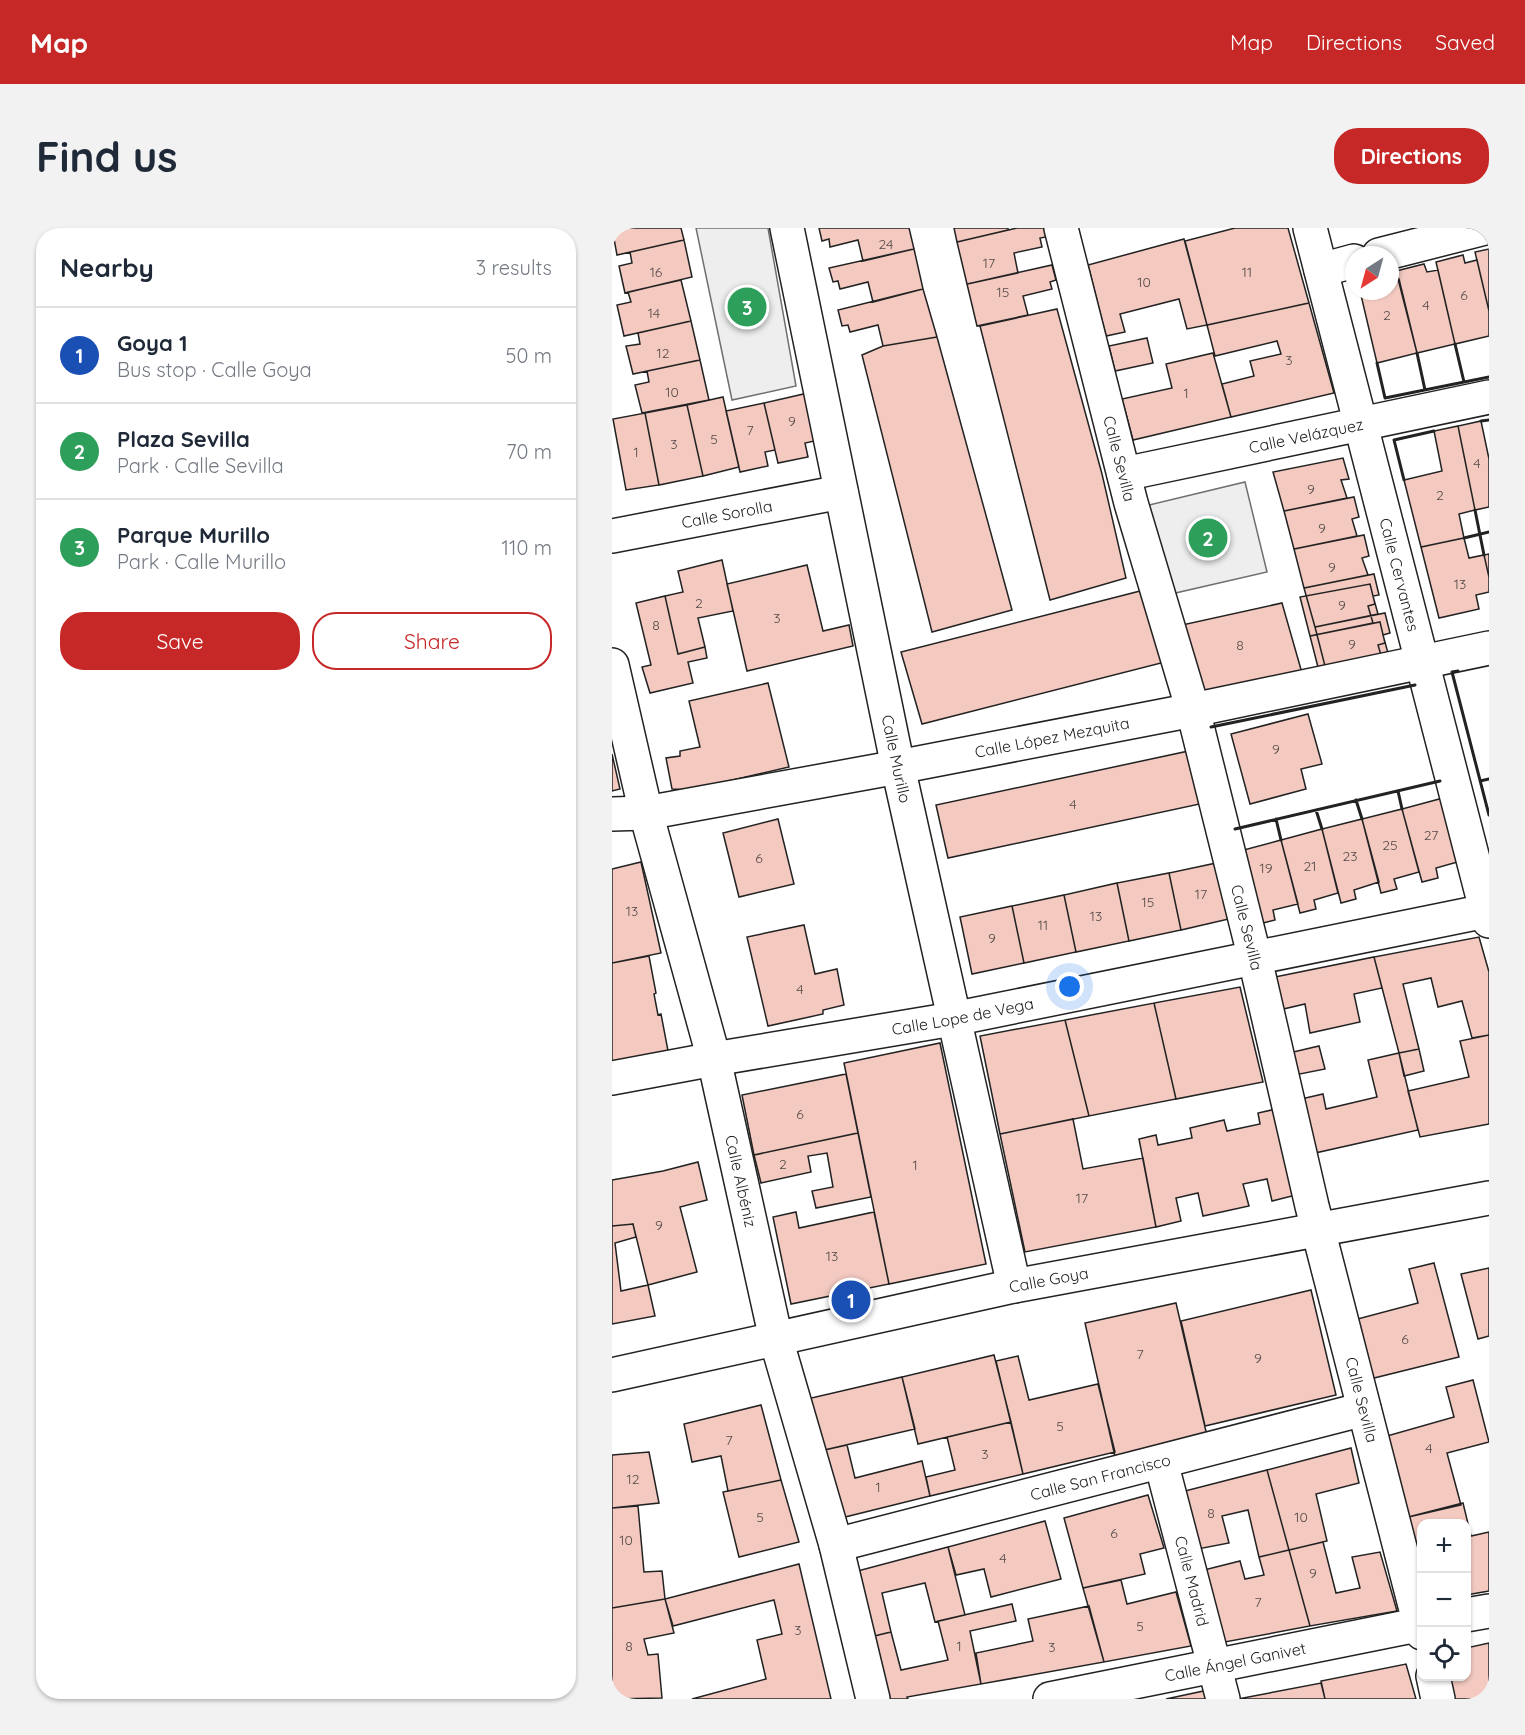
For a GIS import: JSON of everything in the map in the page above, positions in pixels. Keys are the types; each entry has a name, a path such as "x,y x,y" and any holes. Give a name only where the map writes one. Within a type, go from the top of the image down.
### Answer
{"street":[{"name":"Calle Murillo","path":"787,228 898,767 1014,1286"},
{"name":"Calle Sevilla","path":"1061,228 1124,474 1193,710 1255,958 1318,1229 1417,1612"},
{"name":"Calle Cervantes","path":"1310,228 1487,907"},
{"path":"1399,250 1485,228"},
{"path":"1321,270 1345,263"},
{"name":"Calle Velázquez","path":"1124,474 1489,397"},
{"name":"Calle Sorolla","path":"612,536 842,492"},
{"name":"Calle López Mezquita","path":"612,814 646,813 898,767 1193,710 1489,648"},
{"name":"Calle Albéniz","path":"612,665 646,813 714,1059 776,1339 837,1545 873,1699"},
{"name":"Calle Lope de Vega","path":"612,1078 953,1019 1255,958 1487,907"},
{"name":"Calle Goya","path":"612,1375 1014,1286 1489,1198"},
{"name":"Calle San Francisco","path":"837,1545 1364,1409"},
{"name":"Calle Madrid","path":"1161,1462 1223,1699"},
{"path":"1471,1614 1489,1611"},
{"name":"Calle Ángel Ganivet","path":"1050,1699 1214,1665 1417,1628"},
{"path":"1434,1681 1438,1699"}],"shaded area":[{"path":"696,228 768,228 796,386 732,400"},
{"path":"1245,482 1267,572 1171,594 1149,505"}],"building":[{"path":"612,228 681,228 684,240 617,255"},
{"path":"819,228 909,228 914,249 863,261 858,240 830,247 829,239 822,241"},
{"path":"954,228 1008,228 1008,230 957,242"},
{"path":"1017,228 1044,228 1046,237 1040,238 1042,247 1014,253 1018,273 967,284 957,242"},
{"path":"1235,228 1288,228 1309,303 1207,325 1185,241"},
{"path":"1184,239 1207,325 1187,329 1179,299 1120,314 1125,332 1106,336 1088,265"},
{"path":"684,240 692,277 625,293 619,266 632,263 630,252"},
{"path":"914,249 923,289 873,302 868,282 840,289 838,281 833,282 829,268"},
{"path":"1489,249 1489,311 1475,252"},
{"path":"1463,255 1465,263 1477,260 1489,311 1489,336 1455,344 1436,262"},
{"path":"1424,264 1427,272 1438,270 1455,344 1417,353 1399,283 1399,270"},
{"path":"1052,265 1056,280 1050,282 1052,289 1023,296 1028,315 977,326 967,284"},
{"path":"1399,279 1417,353 1377,363 1362,300 1399,300"},
{"path":"681,280 691,321 624,336 617,305 631,302 628,292"},
{"path":"923,289 937,337 883,346 878,325 850,332 848,325 842,326 838,310"},
{"path":"1309,303 1334,393 1231,417 1222,384 1254,376 1250,361 1281,354 1277,341 1215,356 1207,325"},
{"path":"1057,309 1102,474 1126,578 1050,600 980,326"},
{"path":"691,321 700,360 633,374 626,346 640,344 638,333"},
{"path":"937,337 1012,610 932,632 862,355 883,346"},
{"path":"1147,338 1153,363 1115,371 1109,346"},
{"path":"1213,353 1231,417 1133,440 1122,399 1172,388 1166,364"},
{"path":"700,360 709,400 642,413 635,385 649,382 647,371"},
{"path":"808,393 819,440 805,443 808,457 778,463 764,403"},
{"path":"723,397 739,467 703,476 687,405"},
{"path":"764,403 775,450 765,452 768,466 740,472 726,411"},
{"path":"687,405 703,476 659,485 645,413"},
{"path":"645,413 659,485 626,490 613,419"},
{"path":"1481,421 1489,459 1489,507 1475,510 1458,426"},
{"path":"1458,426 1475,510 1459,514 1464,538 1421,547 1404,480 1442,471 1434,431"},
{"path":"1343,458 1349,479 1341,480 1347,498 1284,511 1273,472"},
{"path":"1354,497 1359,517 1352,519 1357,536 1294,549 1284,511"},
{"path":"1364,535 1369,556 1362,558 1368,575 1304,588 1294,549"},
{"path":"1464,538 1469,558 1484,555 1489,577 1489,592 1476,595 1479,609 1439,618 1421,547"},
{"path":"1489,554 1489,577 1484,555"},
{"path":"722,560 733,611 698,618 705,647 678,654 665,596 683,592 678,571"},
{"path":"807,565 823,631 849,625 853,646 747,671 727,584"},
{"path":"1374,574 1379,595 1373,596 1378,614 1315,627 1304,588"},
{"path":"1370,584 1375,604 1368,606 1373,623 1310,636 1300,597"},
{"path":"1148,589 1165,662 922,724 901,652"},
{"path":"665,596 678,654 705,647 707,658 688,662 693,683 650,693 642,667 651,665 636,603"},
{"path":"1282,603 1302,673 1200,694 1182,625"},
{"path":"1385,613 1390,633 1383,635 1388,653 1325,666 1315,627"},
{"path":"1380,622 1385,643 1378,645 1383,662 1320,675 1310,636"},
{"path":"768,683 789,767 689,790 672,789 666,758 680,756 680,751 700,747 689,701"},
{"path":"1308,714 1322,764 1301,769 1306,789 1250,804 1231,734"},
{"path":"1198,749 1209,802 948,858 936,805"},
{"path":"612,754 620,789 612,791"},
{"path":"1443,798 1461,861 1436,868 1438,878 1422,882 1402,809"},
{"path":"1402,809 1419,872 1394,879 1397,889 1381,893 1362,819"},
{"path":"778,819 794,884 739,897 723,833"},
{"path":"1362,819 1379,882 1354,890 1356,899 1341,903 1322,829"},
{"path":"1322,829 1338,893 1314,900 1316,909 1300,913 1281,840"},
{"path":"1281,840 1298,904 1273,910 1275,920 1259,924 1240,851"},
{"path":"641,862 661,953 612,963 612,869"},
{"path":"1221,862 1233,918 1181,930 1169,873"},
{"path":"1169,873 1181,930 1129,941 1117,883"},
{"path":"1117,883 1129,941 1076,952 1064,895"},
{"path":"1064,895 1076,952 1024,963 1012,906"},
{"path":"1012,906 1024,963 972,974 960,917"},
{"path":"804,925 815,974 837,969 844,1005 823,1010 823,1014 768,1026 747,937"},
{"path":"1479,937 1489,972 1489,1035 1472,1038 1462,1001 1438,1007 1431,978 1403,984 1419,1049 1399,1053 1374,957"},
{"path":"649,956 658,1015 661,1014 669,1056 612,1068 612,963"},
{"path":"1374,957 1382,988 1354,994 1360,1022 1310,1033 1305,1004 1279,1010 1270,978"},
{"path":"1240,987 1263,1082 1176,1099 1154,1003"},
{"path":"1154,1003 1176,1099 1089,1116 1065,1020"},
{"path":"1065,1020 1089,1116 1000,1134 980,1036"},
{"path":"1489,1035 1489,1124 1420,1137 1408,1091 1469,1077 1460,1041"},
{"path":"940,1043 986,1264 889,1284 844,1063"},
{"path":"1319,1046 1325,1069 1295,1075 1289,1053"},
{"path":"1419,1049 1424,1071 1404,1076 1399,1053"},
{"path":"1399,1053 1418,1130 1315,1153 1301,1099 1323,1094 1326,1109 1377,1097 1368,1060"},
{"path":"846,1074 858,1133 754,1155 742,1095"},
{"path":"1276,1109 1296,1195 1272,1201 1267,1179 1243,1184 1249,1206 1203,1216 1198,1193 1176,1198 1181,1221 1156,1227 1139,1139 1156,1135 1158,1145 1192,1138 1190,1128 1224,1120 1227,1131 1260,1124 1258,1113"},
{"path":"1073,1119 1083,1169 1143,1158 1156,1227 1025,1252 1000,1134"},
{"path":"858,1133 871,1197 816,1208 812,1191 833,1187 827,1153 808,1156 811,1172 761,1183 754,1155"},
{"path":"698,1162 707,1200 680,1207 697,1272 648,1285 633,1224 612,1226 612,1180"},
{"path":"796,1212 799,1228 874,1212 889,1284 791,1304 773,1217"},
{"path":"633,1224 636,1237 615,1243 621,1291 648,1285 655,1316 612,1324 612,1226"},
{"path":"1434,1263 1459,1357 1366,1380 1350,1321 1418,1303 1409,1269"},
{"path":"1489,1268 1489,1336 1478,1339 1461,1274"},
{"path":"1311,1290 1336,1395 1205,1426 1181,1321"},
{"path":"1176,1303 1208,1440 1116,1461 1085,1323"},
{"path":"994,1355 1011,1422 918,1444 902,1377"},
{"path":"1018,1356 1029,1400 1098,1384 1115,1452 1023,1474 996,1361"},
{"path":"902,1377 915,1429 820,1451 807,1399"},
{"path":"1473,1380 1489,1442 1447,1453 1461,1505 1408,1517 1387,1436 1454,1417 1446,1387"},
{"path":"761,1405 781,1480 728,1491 721,1456 692,1462 684,1424"},
{"path":"1011,1422 1023,1474 930,1496 926,1477 955,1470 947,1437"},
{"path":"847,1445 855,1478 922,1461 930,1496 837,1519 820,1451"},
{"path":"1351,1448 1359,1483 1316,1494 1327,1541 1289,1550 1267,1470"},
{"path":"649,1452 659,1503 612,1508 612,1455"},
{"path":"1267,1470 1289,1550 1259,1557 1248,1510 1222,1516 1229,1543 1198,1549 1181,1492"},
{"path":"781,1480 799,1542 739,1557 723,1492"},
{"path":"1148,1495 1164,1548 1140,1554 1145,1574 1083,1588 1064,1518"},
{"path":"1463,1503 1467,1519 1417,1519 1417,1554 1408,1517"},
{"path":"638,1506 644,1572 662,1571 665,1599 612,1608 612,1508"},
{"path":"1045,1521 1061,1579 991,1597 984,1569 956,1575 948,1547"},
{"path":"1489,1532 1489,1591 1471,1594 1471,1536"},
{"path":"1323,1542 1336,1593 1360,1588 1352,1557 1380,1552 1397,1611 1310,1626 1289,1550"},
{"path":"948,1547 965,1615 935,1622 925,1583 882,1593 891,1632 866,1638 850,1573"},
{"path":"1289,1550 1310,1626 1225,1642 1204,1570 1240,1561 1245,1579 1264,1575 1259,1557"},
{"path":"799,1564 831,1699 692,1699 766,1679 757,1640 782,1634 774,1600 673,1626 665,1599"},
{"path":"1121,1580 1127,1604 1176,1592 1191,1646 1104,1662 1083,1588"},
{"path":"665,1599 674,1633 644,1639 648,1655 658,1654 662,1698 612,1699 612,1608"},
{"path":"1012,1604 1016,1621 970,1631 981,1684 907,1697 908,1699 880,1699 866,1638 891,1632 901,1670 948,1660 938,1621"},
{"path":"1089,1606 1104,1662 981,1684 976,1653 1033,1641 1028,1619"},
{"path":"1489,1643 1489,1699 1454,1699 1449,1681 1471,1681 1471,1647"},
{"path":"1406,1664 1416,1699 1325,1699 1321,1681"},
{"path":"1321,1683 1325,1699 1238,1699"},
{"path":"1213,1689 1215,1699 1166,1699"}],"wall":[{"path":"1455,344 1464,382"},
{"path":"1417,353 1425,390"},
{"path":"1377,363 1385,398 1489,377"},
{"path":"1481,421 1489,420"},
{"path":"1404,480 1394,440 1434,431"},
{"path":"1475,510 1484,555"},
{"path":"1464,538 1489,532"},
{"path":"1458,671 1452,672 1489,815"},
{"path":"1211,727 1415,685"},
{"path":"1480,781 1489,779"},
{"path":"1235,829 1440,781"},
{"path":"1398,791 1402,809"},
{"path":"1356,800 1362,819"},
{"path":"1316,810 1322,829"},
{"path":"1276,819 1281,840"}],"place":[{"name":"Parque Murillo","path":"747,307"},
{"name":"Plaza Sevilla","path":"1208,538"},
{"name":"Goya 1","path":"851,1300"}]}
